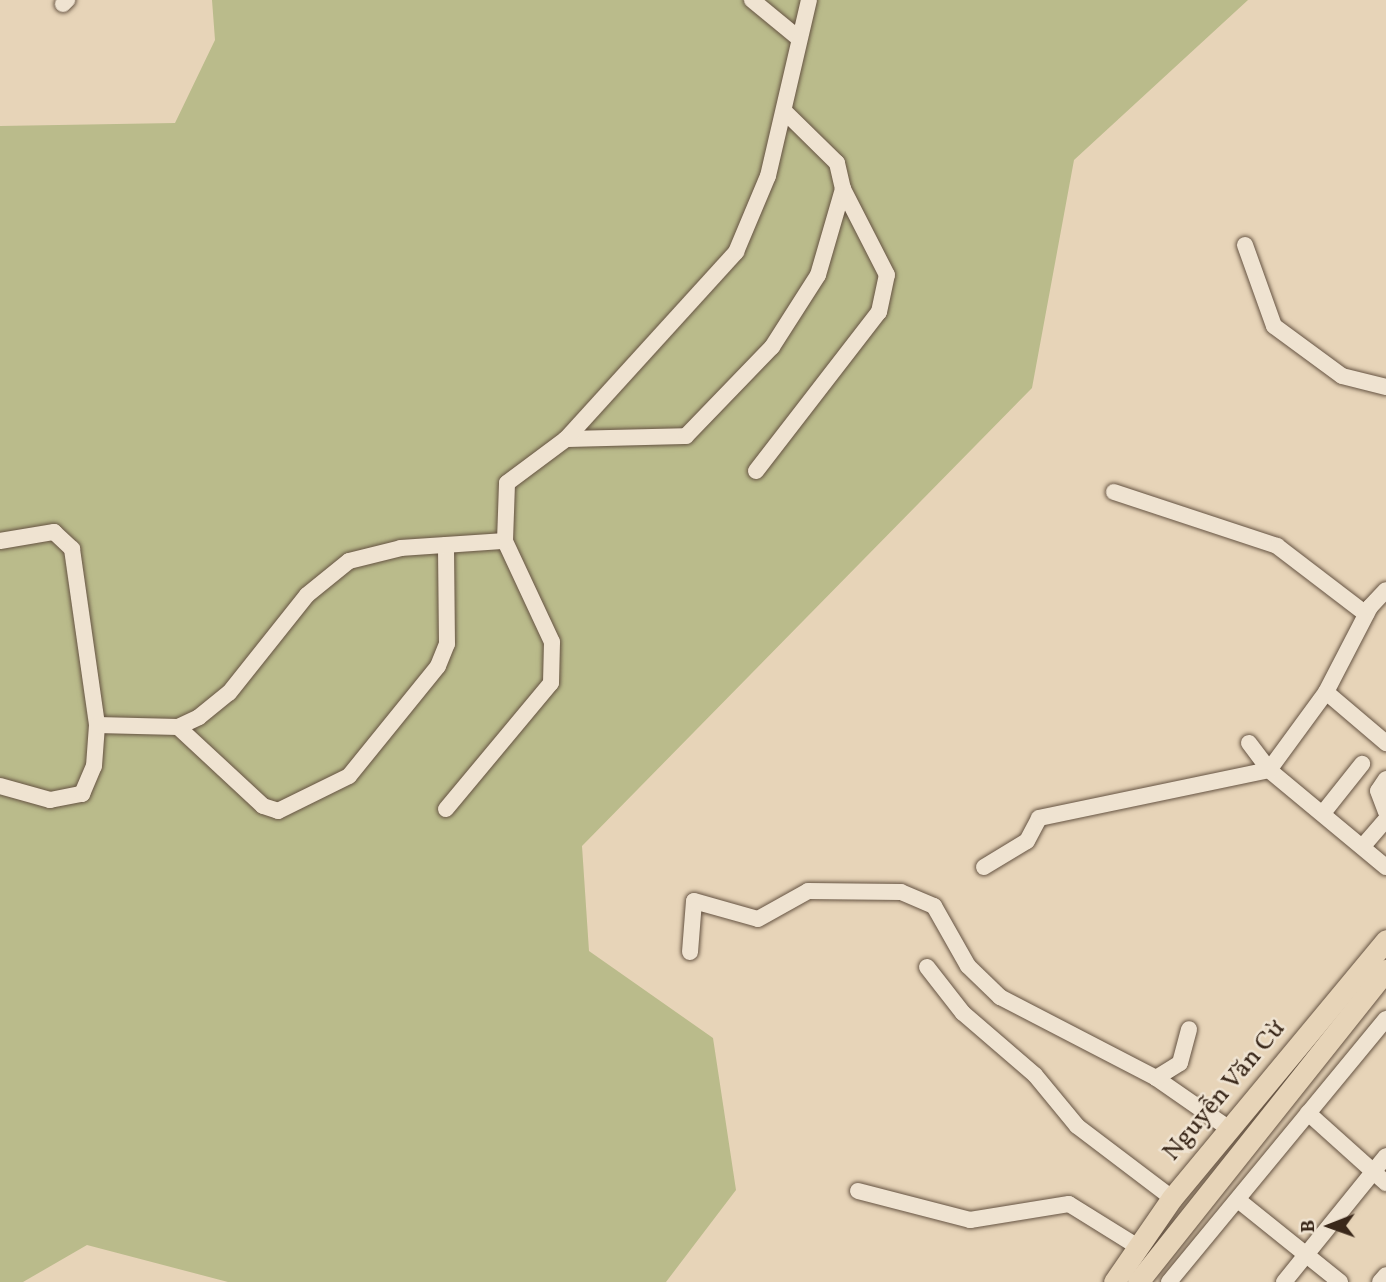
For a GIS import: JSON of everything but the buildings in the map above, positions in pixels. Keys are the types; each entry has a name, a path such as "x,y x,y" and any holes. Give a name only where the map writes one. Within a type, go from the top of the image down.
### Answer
{"main road":[{"name":"Nguyễn Văn Cừ","path":"1114,1282 1172,1198 1386,940"},
{"name":"Nguyễn Văn Cừ","path":"1138,1282 1386,970"}],"street":[{"path":"752,0 797,37"},
{"path":"446,809 551,683 552,642 505,541 507,483 566,439 736,252 768,176 784,111 797,37 809,0"},
{"path":"756,471 879,312 887,275 843,189 837,163 784,111"},
{"path":"566,439 686,436 711,417 772,346 817,275 843,189"},
{"path":"1245,245 1274,326 1342,376 1386,387"},
{"path":"1114,492 1277,546 1366,614"},
{"path":"0,541 54,532 72,549 97,725 94,766 82,794 50,800 0,786"},
{"path":"97,725 177,727 229,693 307,595 349,561 375,551 505,541"},
{"path":"177,727 263,806 278,811 349,776 438,666 447,644 446,545"},
{"path":"984,867 1027,841 1039,818 1269,771 1326,692 1366,614 1386,590"},
{"path":"1326,692 1386,743"},
{"path":"1249,743 1269,771 1386,867"},
{"path":"1323,813 1362,764"},
{"path":"1386,779 1378,791 1386,813"},
{"path":"1363,846 1386,820"},
{"path":"690,952 694,901 758,919 808,891 889,889 934,906 968,966 1000,997 1156,1078 1231,1130"},
{"path":"927,967 963,1013 1035,1075 1077,1126 1172,1198"},
{"path":"1169,1282 1386,1019"},
{"path":"1156,1078 1180,1063 1189,1029"},
{"path":"1308,1113 1386,1183"},
{"path":"1284,1282 1386,1156"},
{"path":"858,1191 970,1220 1069,1204 1138,1247"},
{"path":"1238,1200 1340,1282"},
{"path":"1380,1282 1386,1275"}],"green space":[{"path":"212,0 1248,0 1074,160 1032,388 582,846 589,951 713,1038 736,1190 666,1282 228,1282 87,1245 23,1282 0,1282 0,126 175,123 215,40"}]}
